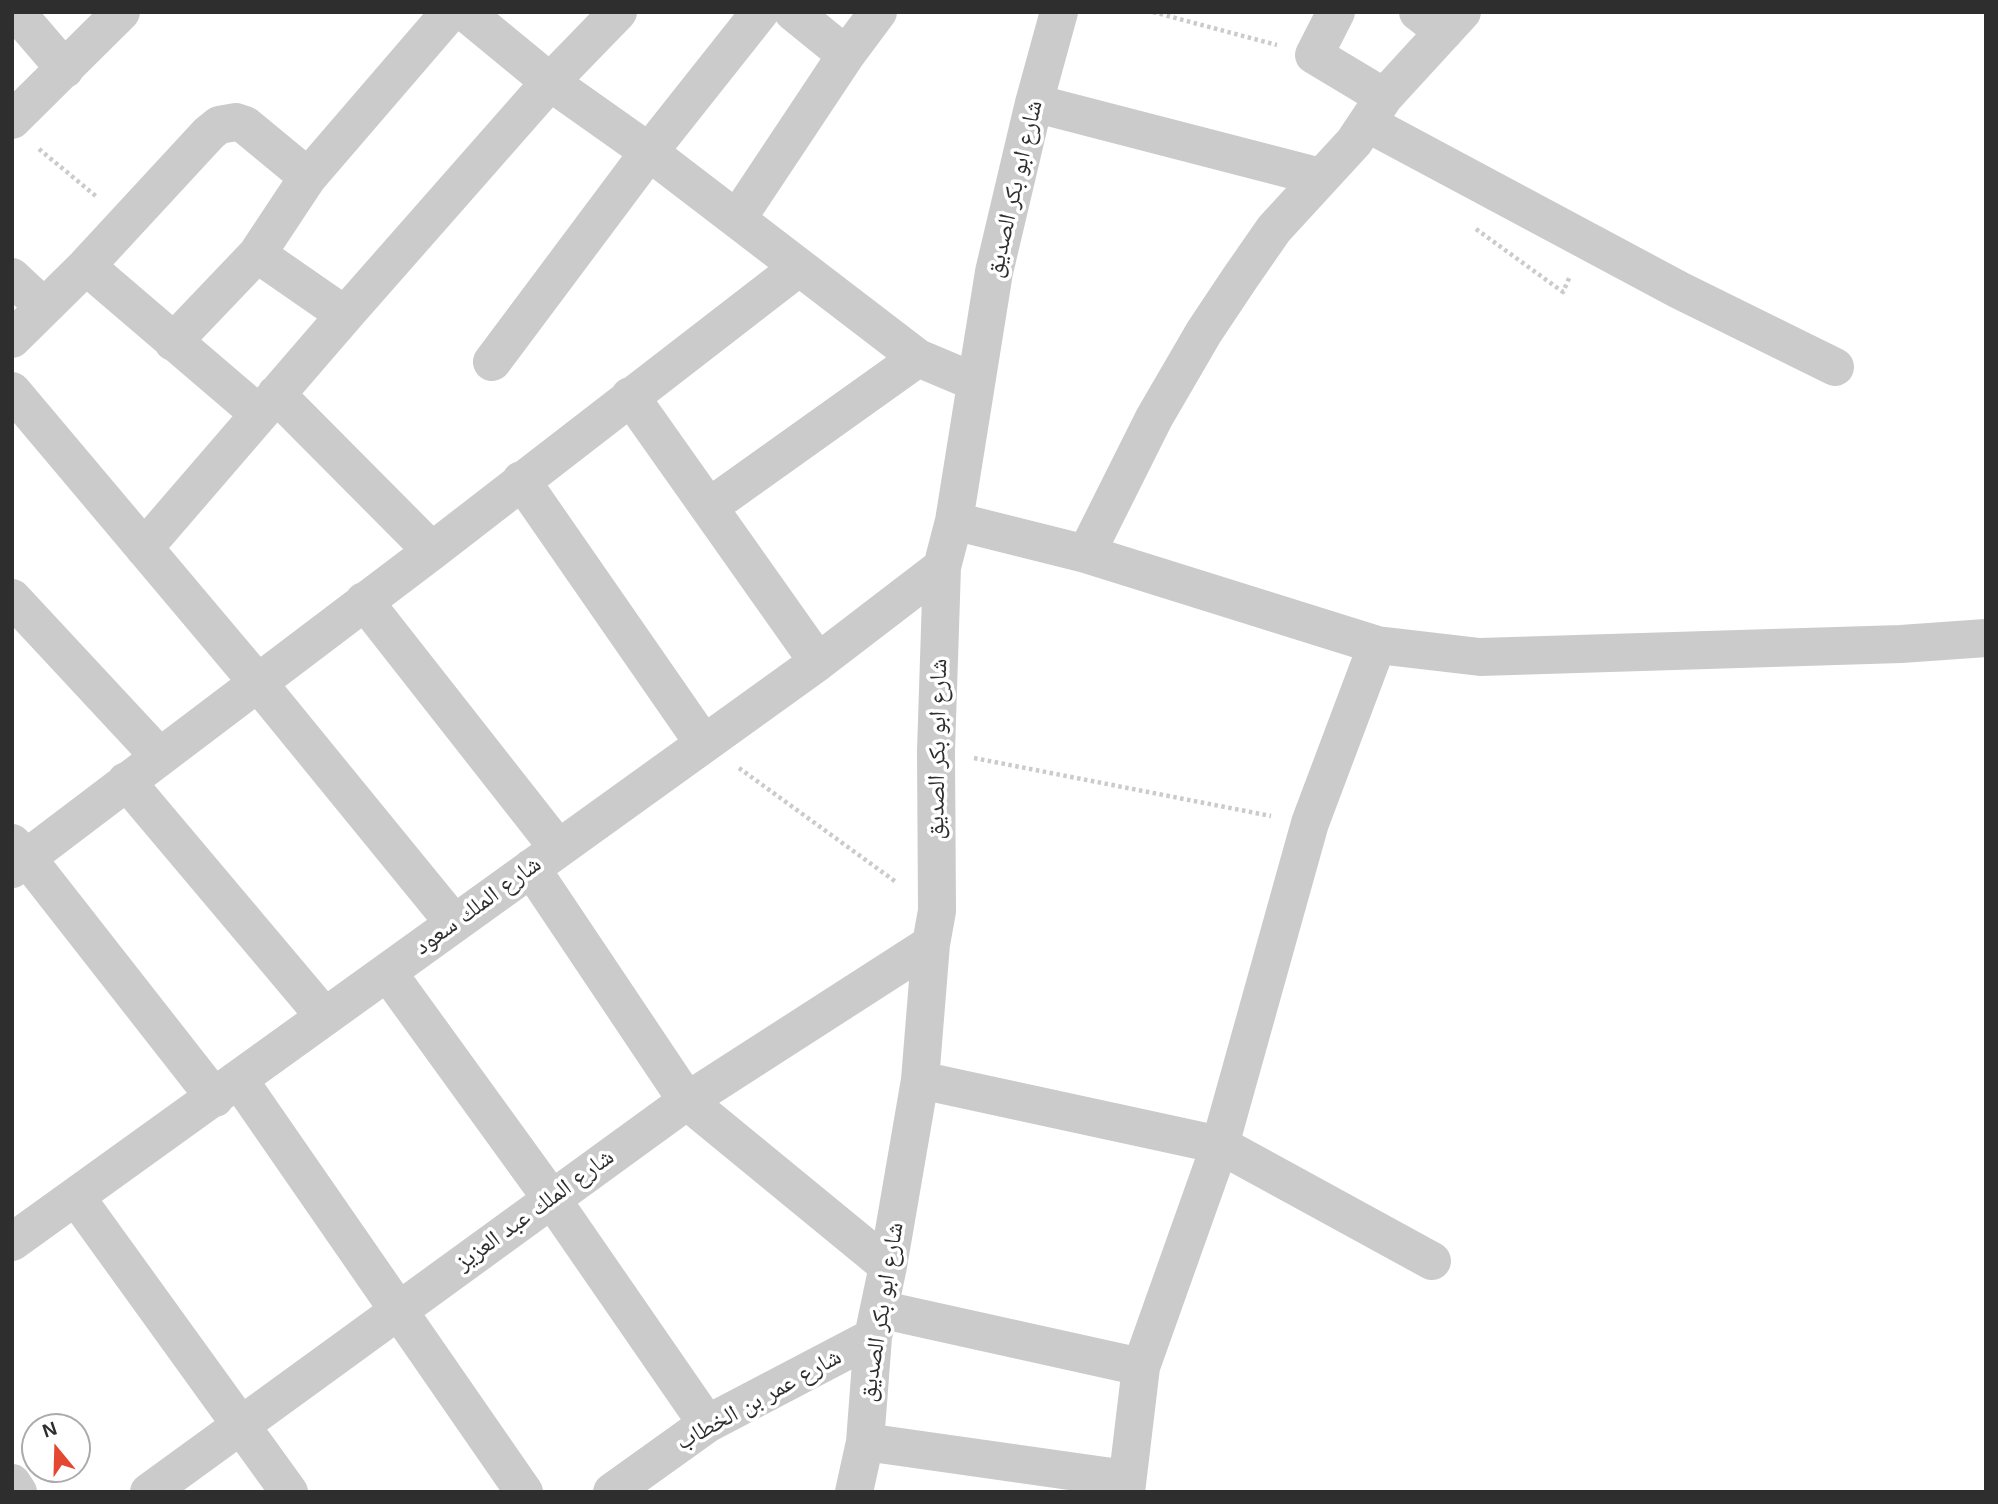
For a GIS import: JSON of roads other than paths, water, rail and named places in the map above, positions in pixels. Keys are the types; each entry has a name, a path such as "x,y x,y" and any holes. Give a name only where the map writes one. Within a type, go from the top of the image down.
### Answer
{"street":[{"path":"16,12 65,69"},
{"path":"23,132 65,69 121,12"},
{"path":"173,342 257,254 308,177 450,12"},
{"path":"465,12 550,82 649,152 918,359 975,382"},
{"path":"144,548 550,82 618,12"},
{"path":"492,362 649,152 760,12"},
{"path":"793,12 846,55"},
{"path":"737,219 846,55 878,12"},
{"name":"شارع ابو بكر الصديق","path":"854,1492 865,1442 876,1323 920,1080 934,927 942,567 954,521 995,272 1034,103 1059,12"},
{"path":"1336,12 1314,55 1375,110 1679,290 1835,367"},
{"path":"1086,554 1154,418 1204,332 1274,229 1354,142 1441,19"},
{"path":"1034,103 1320,177"},
{"path":"12,339 86,266 209,133 227,122 245,124 308,177"},
{"path":"257,254 345,315"},
{"path":"86,266 173,342 268,404 432,551"},
{"path":"524,1492 396,1310 227,1089 17,857 160,757 258,683 797,268"},
{"path":"12,277 44,307"},
{"path":"709,507 918,359"},
{"path":"12,391 258,683 454,923"},
{"path":"630,396 818,662"},
{"path":"521,480 704,744"},
{"path":"954,521 1086,554 1377,645 1480,657 1900,644 1986,638"},
{"name":"شارع الملك سعود","path":"15,1236 76,1197 388,973 818,662 942,567"},
{"path":"12,598 160,757"},
{"path":"365,601 545,858 687,1101 888,1266"},
{"path":"865,1442 1126,1485 1140,1367 1220,1145 1310,823 1377,645"},
{"path":"126,781 325,1017"},
{"name":"شارع الملك عبد العزيز","path":"149,1492 551,1198 934,927"},
{"path":"388,973 551,1198 707,1424"},
{"path":"920,1080 1220,1145 1432,1261"},
{"path":"76,1197 289,1492"},
{"path":"876,1323 1140,1367"},
{"name":"شارع عمر بن الخطاب","path":"612,1492 707,1424 876,1323"},
{"path":"12,1483 18,1492"}]}
